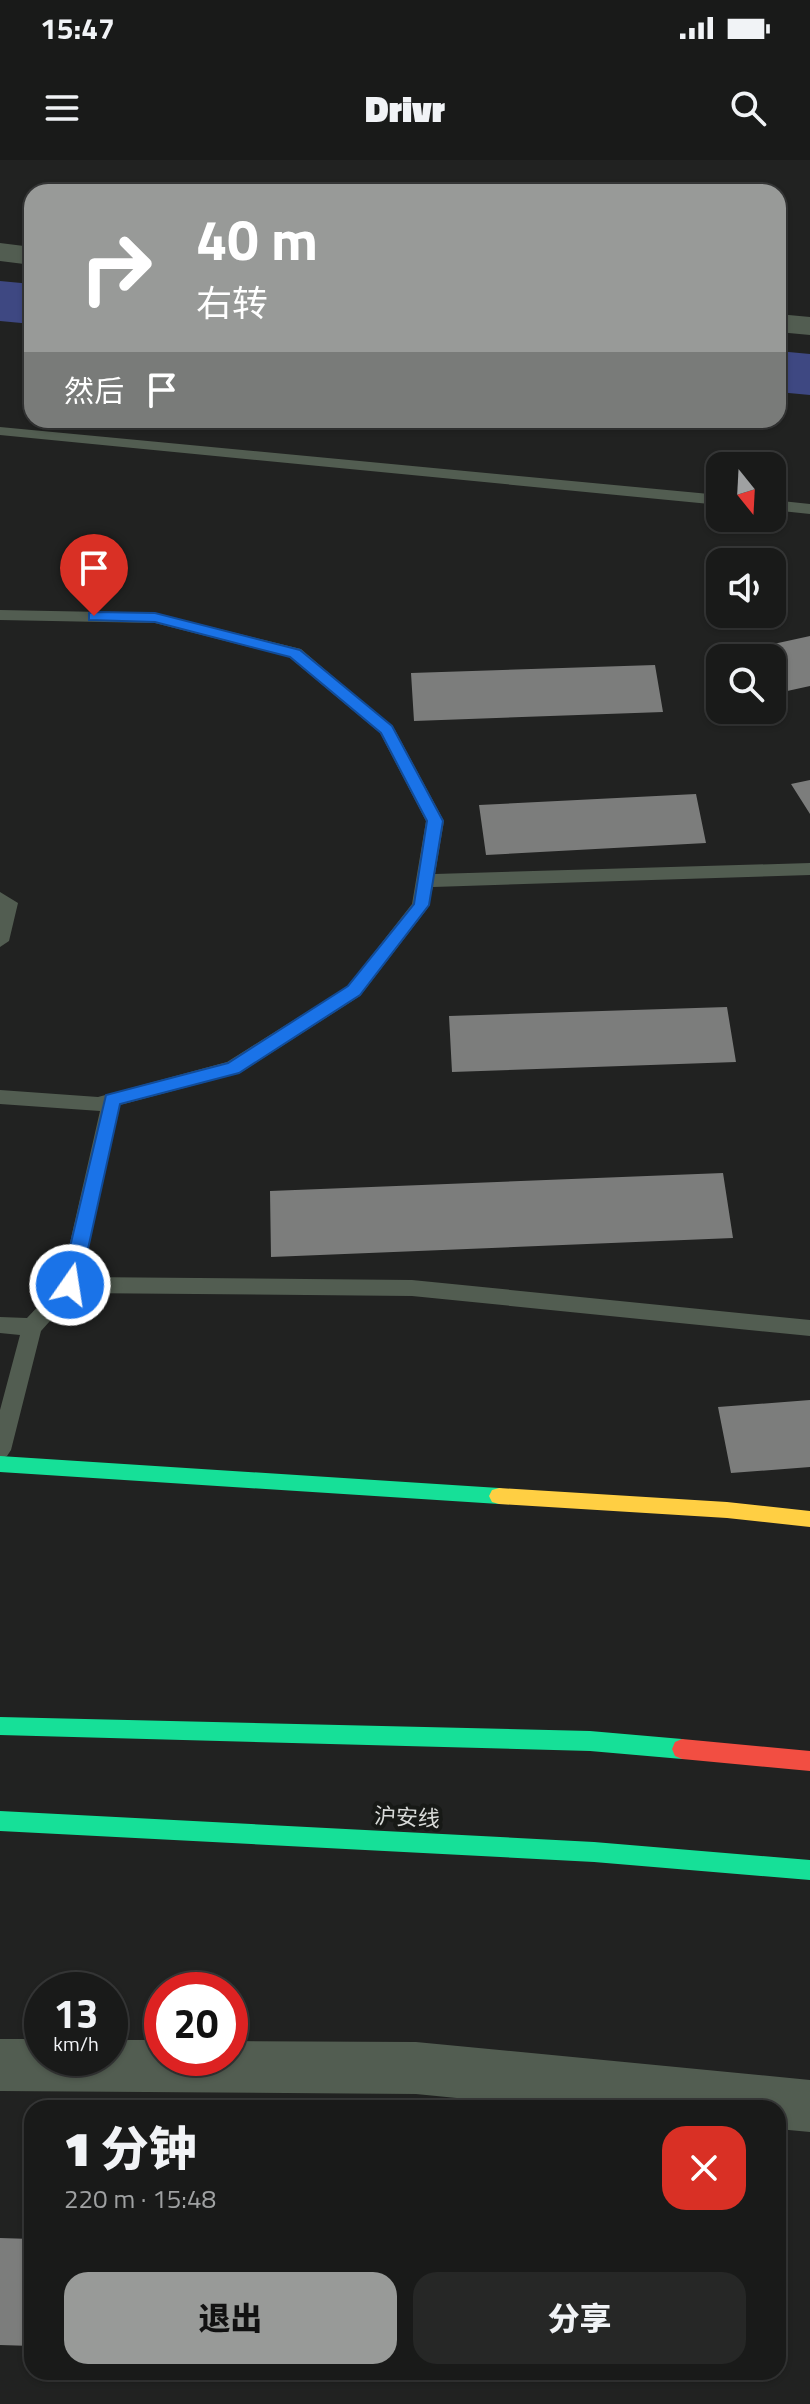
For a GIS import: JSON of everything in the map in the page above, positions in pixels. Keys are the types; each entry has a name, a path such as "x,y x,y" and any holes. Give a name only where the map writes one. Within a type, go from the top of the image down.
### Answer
{"main road":[{"path":"0,1464 727,1510 810,1519"},
{"path":"0,1726 590,1741 810,1761"},
{"name":"沪安线","path":"0,1821 594,1852 810,1870"}],"street":[{"path":"0,252 24,255"},
{"path":"786,324 810,326"},
{"path":"0,2065 416,2068 748,2100"},
{"path":"786,2104 810,2106"}],"lane":[{"path":"0,431 706,499"},
{"path":"786,506 810,509"},
{"path":"0,615 155,618 295,653 387,730 435,821 421,905 354,991 233,1068 98,1104 0,1097"},
{"path":"425,881 810,869"},
{"path":"0,898 9,903 0,941"},
{"path":"0,1450 32,1327 70,1285 112,1100"},
{"path":"70,1285 412,1288 810,1328"},
{"path":"0,1325 32,1327"}],"water":[{"path":"0,281 24,283 24,323 0,321"},
{"path":"786,352 810,354 810,395 786,393"}],"building":[{"path":"810,636 810,686 786,691 786,644 773,644"},
{"path":"655,665 663,712 414,721 411,673"},
{"path":"810,780 810,814 791,784"},
{"path":"696,794 706,843 486,855 479,805"},
{"path":"727,1007 736,1062 452,1072 449,1016"},
{"path":"723,1173 733,1238 271,1257 270,1191"},
{"path":"810,1400 810,1467 731,1473 718,1407"},
{"path":"0,2238 24,2239 24,2346 0,2345"}],"traffic: fast":[{"path":"0,1464 499,1496"},
{"path":"0,1726 590,1741 682,1749"},
{"path":"0,1821 594,1852 810,1870"}],"traffic: slow":[{"path":"499,1496 727,1510 810,1519"}],"traffic: jam":[{"path":"682,1749 810,1761"}],"route":[{"path":"70,1285 112,1100 233,1068 354,991 421,905 435,821 387,730 295,653 155,618 94,616"}]}
